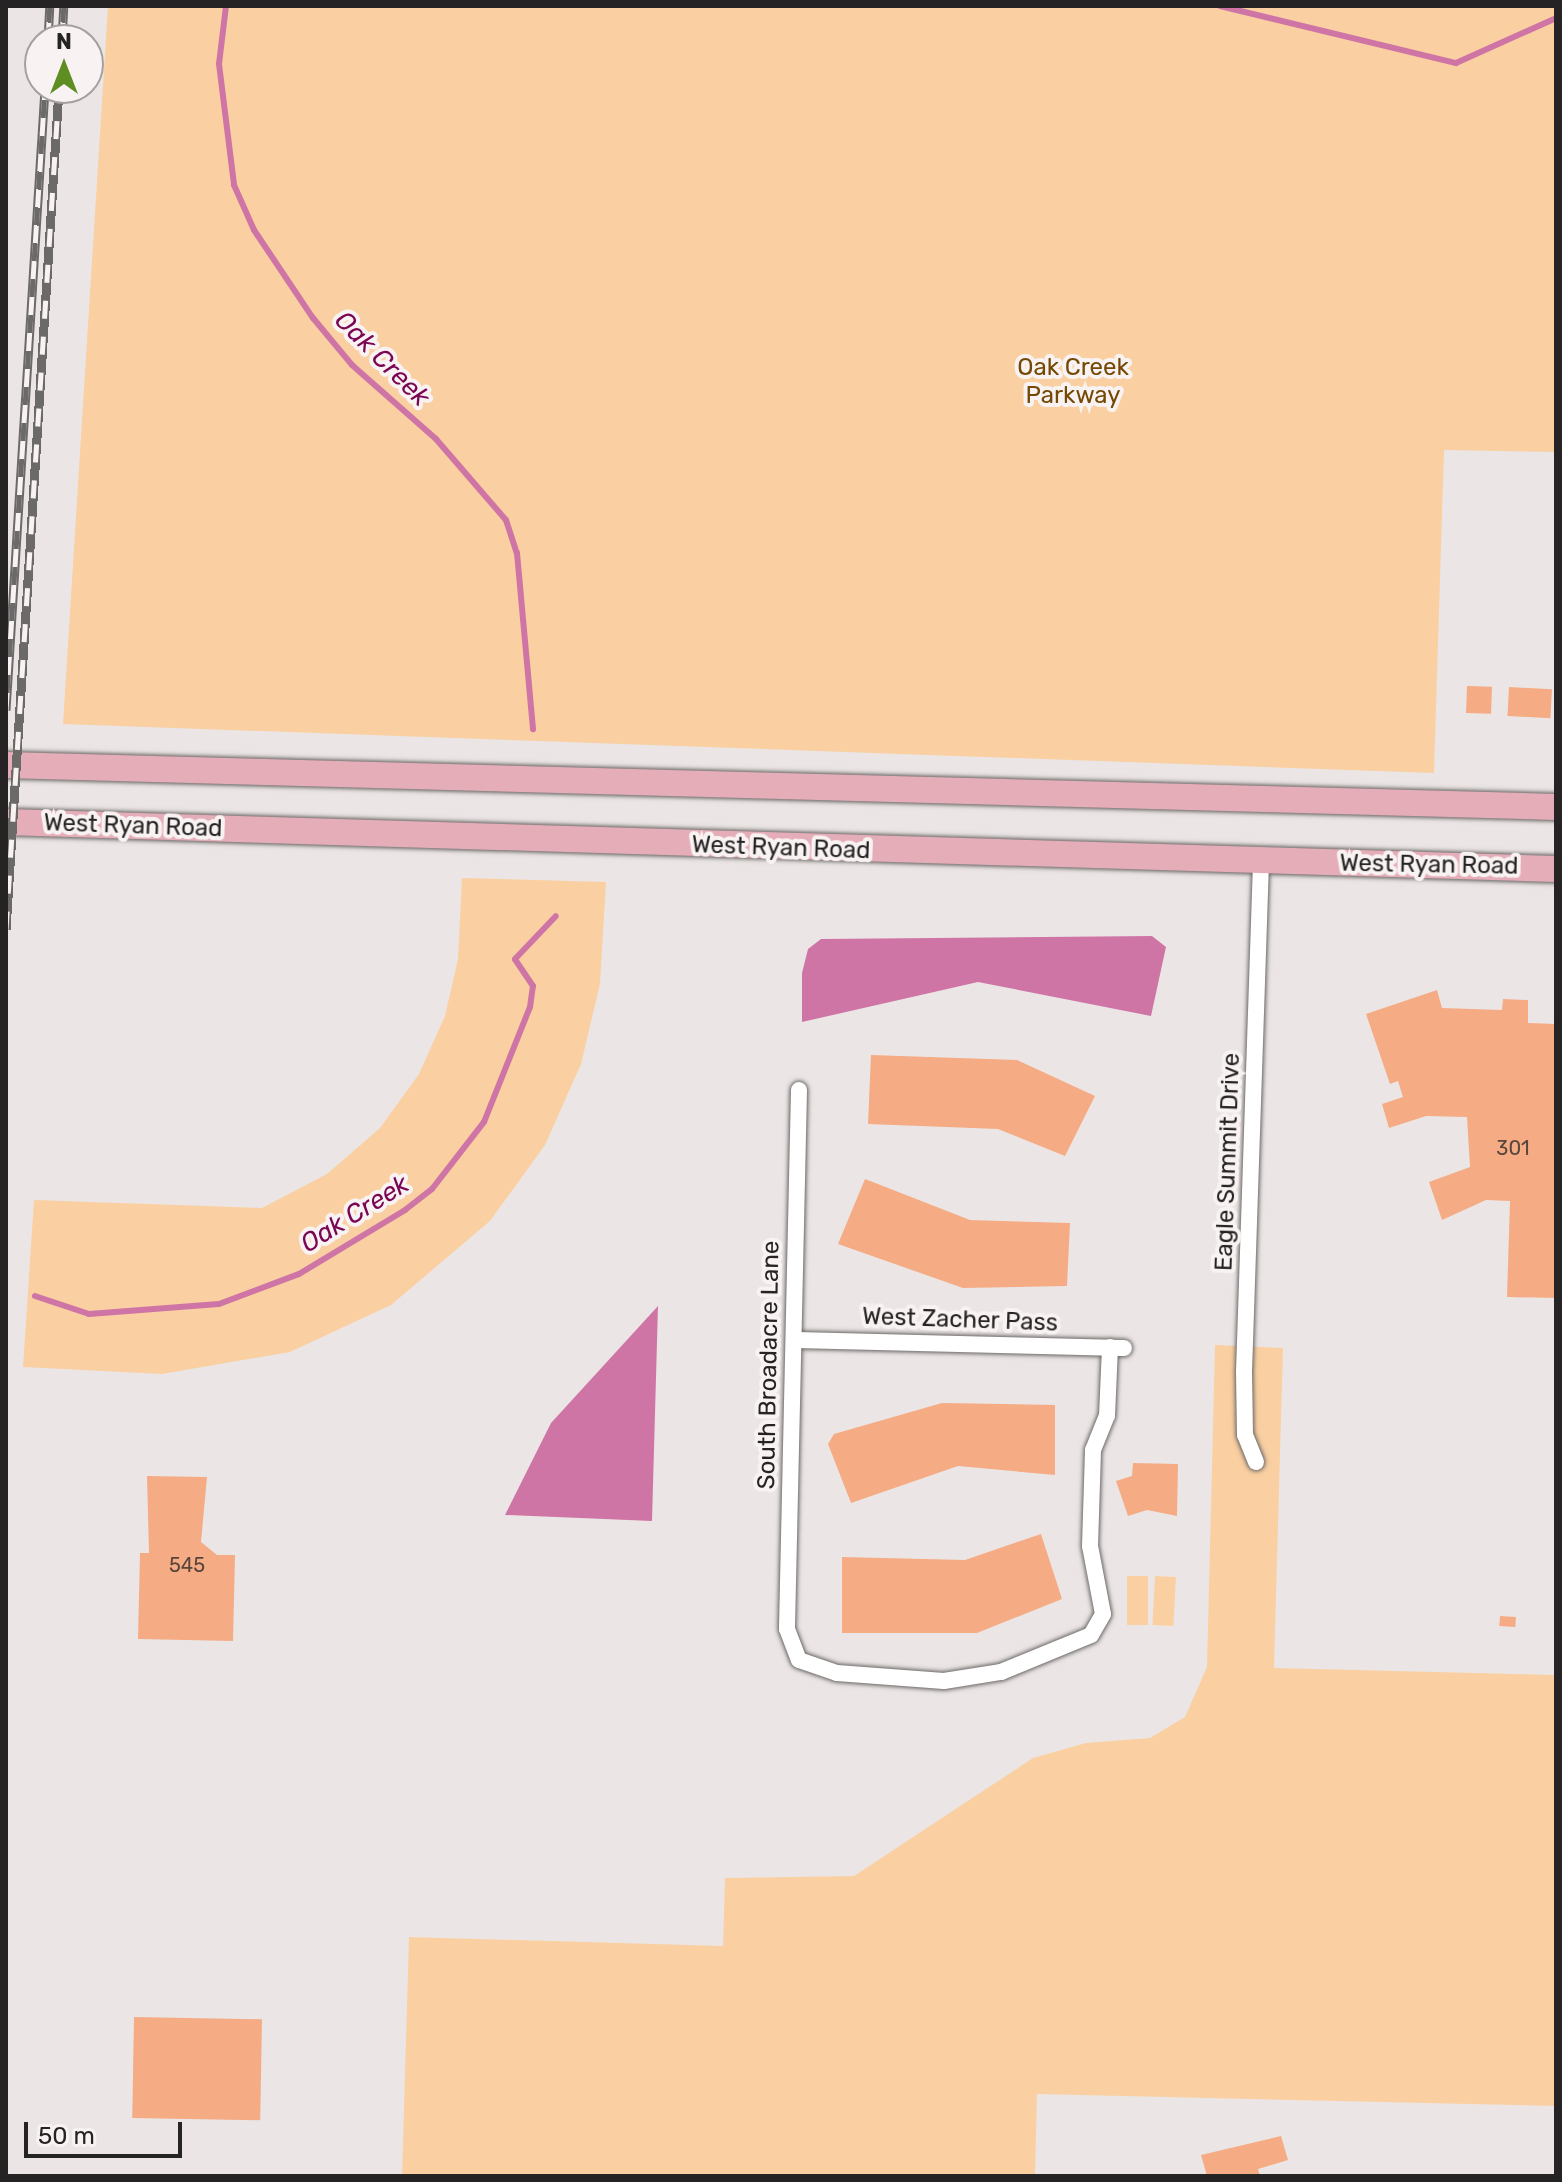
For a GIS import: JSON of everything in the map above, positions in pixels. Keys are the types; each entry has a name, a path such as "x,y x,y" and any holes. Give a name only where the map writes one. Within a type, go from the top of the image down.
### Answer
{"main road":[{"path":"6,765 1556,807"},
{"name":"West Ryan Road","path":"6,822 1556,869"}],"street":[{"name":"Eagle Summit Drive","path":"1256,1462 1245,1435 1244,1372 1261,861"},
{"name":"South Broadacre Lane","path":"799,1090 789,1642 799,1660 818,1669 944,1681 1069,1650 1091,1635 1103,1614"},
{"name":"West Zacher Pass","path":"794,1340 1117,1348 1107,1416 1093,1450 1090,1535 1103,1614"}],"green space":[{"name":"Oak Creek Parkway","path":"108,6 1556,6 1556,452 1444,450 1434,773 63,724"},
{"path":"462,878 606,882 600,984 581,1064 545,1145 490,1221 391,1305 290,1352 162,1374 23,1367 34,1200 262,1208 327,1174 380,1128 419,1074 445,1016 458,959"},
{"path":"1215,1345 1283,1348 1274,1668 1556,1675 1556,2106 1037,2094 1035,2176 402,2176 409,1937 723,1946 725,1878 854,1876 1033,1758 1086,1743 1150,1738 1185,1717 1207,1667"},
{"path":"1127,1576 1148,1576 1148,1625 1127,1625"},
{"path":"1155,1576 1176,1577 1173,1626 1152,1625"}],"shaded area":[{"path":"1152,936 1166,947 1151,1016 978,982 802,1022 802,973 808,949 821,939"},
{"path":"658,1306 652,1521 505,1515 551,1423"}],"building":[{"path":"1467,686 1492,687 1491,714 1466,713"},
{"path":"1509,687 1552,689 1550,718 1507,716"},
{"path":"1437,990 1442,1008 1502,1010 1503,999 1528,1000 1528,1023 1556,1024 1556,1298 1507,1297 1510,1201 1486,1200 1442,1220 1429,1182 1470,1167 1467,1117 1426,1116 1389,1128 1382,1104 1403,1097 1398,1081 1390,1084 1366,1014"},
{"path":"871,1055 1017,1060 1095,1096 1065,1156 998,1129 868,1124"},
{"path":"865,1179 970,1220 1070,1223 1067,1286 963,1288 838,1244"},
{"path":"942,1403 1055,1405 1055,1475 958,1466 851,1503 828,1444 834,1434"},
{"path":"1133,1463 1178,1464 1177,1516 1147,1510 1128,1516 1116,1481 1132,1476"},
{"path":"147,1476 207,1477 201,1542 217,1555 235,1555 233,1641 138,1639 140,1553 149,1553"},
{"path":"1041,1534 1062,1599 977,1633 842,1633 842,1557 965,1560"},
{"path":"1500,1616 1516,1617 1515,1627 1499,1626"},
{"path":"134,2017 262,2019 260,2120 132,2118"},
{"path":"1281,2136 1288,2160 1258,2169 1260,2176 1207,2176 1201,2155"}],"waterway":[{"name":"Oak Creek","path":"226,6 219,64 234,185 254,230 313,318 352,365 436,439 506,520 517,553 533,729"},
{"name":"Oak Creek","path":"1220,6 1456,63 1556,18"},
{"name":"Oak Creek","path":"35,1296 89,1314 219,1304 299,1274 405,1210 432,1189 484,1122 530,1007 533,986 515,959 556,916"}],"railway":[{"path":"49,24 50,6"},
{"path":"63,24 64,6"},
{"path":"6,710 44,104"},
{"path":"6,929 58,104"}]}
